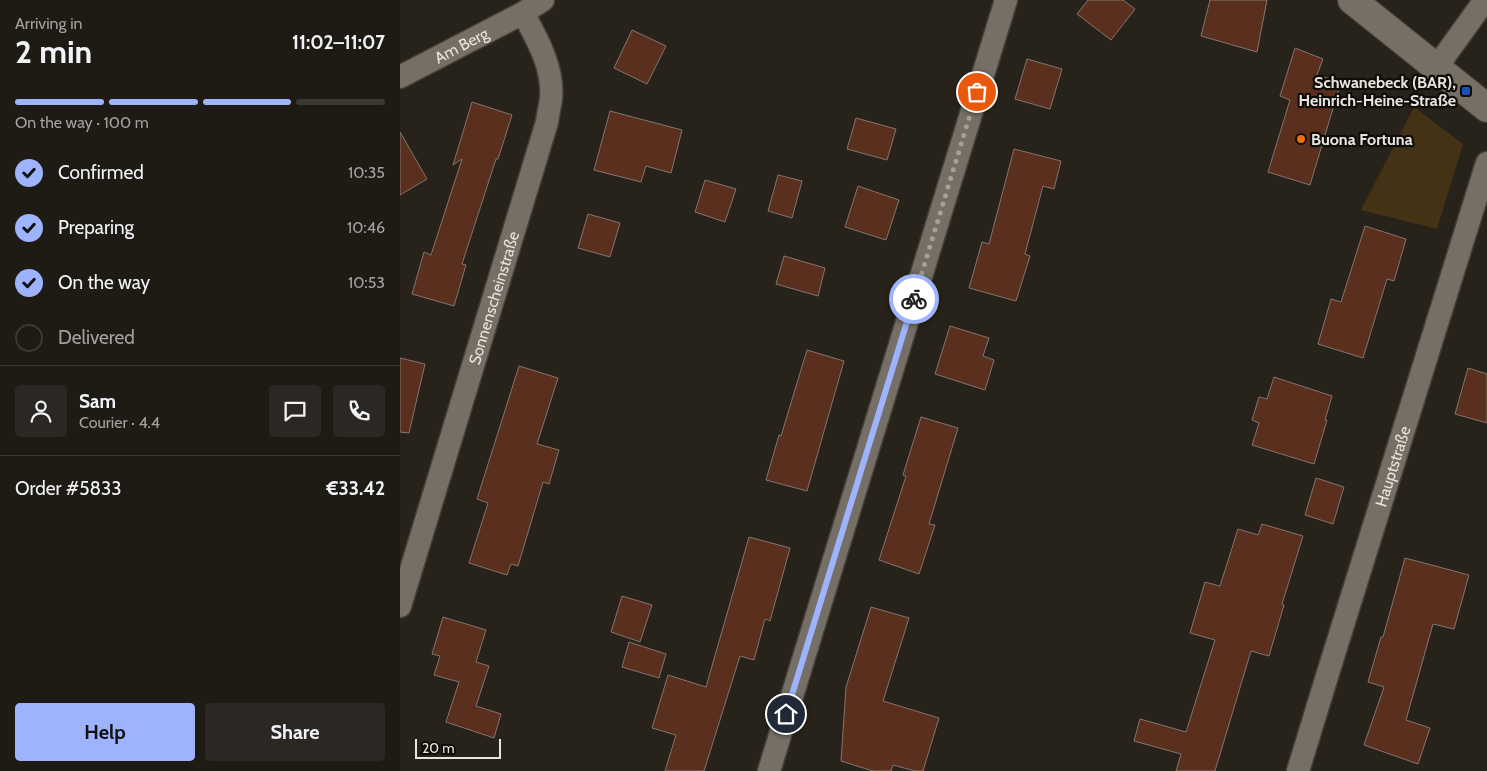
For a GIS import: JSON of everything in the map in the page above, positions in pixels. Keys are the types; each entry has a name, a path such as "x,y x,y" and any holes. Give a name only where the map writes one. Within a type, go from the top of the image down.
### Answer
{"street":[{"path":"523,13 544,0"},
{"path":"769,771 1006,0"},
{"path":"1352,0 1487,108"},
{"path":"1436,68 1485,0"},
{"name":"Am Berg","path":"400,77 523,13"},
{"name":"Sonnenscheinstraße","path":"400,606 547,122 551,98 551,81 542,47 523,13"},
{"name":"Hauptstraße","path":"1298,771 1487,163"}],"shaded area":[{"path":"1414,107 1463,144 1437,229 1361,210"}],"building":[{"path":"1088,0 1123,0 1135,9 1111,40 1077,14"},
{"path":"1210,0 1267,0 1257,52 1201,36"},
{"path":"632,30 666,46 647,84 614,68"},
{"name":"Buona Fortuna","path":"1295,48 1323,59 1317,75 1341,82 1310,185 1268,172 1290,100 1280,96"},
{"path":"1027,59 1062,69 1050,109 1015,99"},
{"path":"472,102 512,115 462,264 466,265 454,306 412,294 424,252 431,255 462,159 453,165"},
{"path":"610,111 682,130 671,173 646,166 641,182 594,170"},
{"path":"856,118 896,129 887,160 847,149"},
{"path":"400,132 427,179 400,195"},
{"path":"1014,149 1061,161 1054,189 1043,186 1025,254 1030,256 1016,301 969,288 982,242 989,244"},
{"path":"778,175 802,181 792,218 768,211"},
{"path":"705,180 736,189 725,222 695,212"},
{"path":"858,186 899,200 886,240 845,227"},
{"path":"588,214 620,223 610,257 578,248"},
{"path":"1365,226 1406,239 1394,281 1387,279 1363,358 1318,344 1331,299 1341,302"},
{"path":"784,256 825,268 818,296 776,284"},
{"path":"950,326 989,338 983,356 994,360 985,390 935,374"},
{"path":"807,350 844,361 807,491 766,480"},
{"path":"400,358 425,364 409,433 400,432"},
{"path":"519,366 558,378 537,444 559,450 549,484 543,482 518,566 511,564 507,575 469,563 488,503 477,499"},
{"path":"1468,368 1487,374 1487,423 1455,414"},
{"path":"1274,377 1332,396 1314,464 1252,445 1259,423 1252,420 1259,397 1267,399"},
{"path":"921,417 958,428 929,524 935,525 919,574 879,560 906,476 903,475"},
{"path":"1316,478 1344,487 1333,524 1305,515"},
{"path":"1262,524 1303,536 1282,604 1284,605 1269,656 1251,651 1215,771 1176,771 1181,754 1134,741 1140,719 1186,732 1215,640 1190,633 1205,582 1220,586 1238,529 1258,535"},
{"path":"749,537 790,548 770,621 765,619 754,660 740,656 704,771 665,771 676,735 652,728 668,675 706,687"},
{"path":"1405,558 1469,575 1454,629 1433,624 1406,720 1430,728 1418,764 1364,745 1384,687 1368,682 1381,637 1383,637"},
{"path":"622,596 652,605 640,642 611,632"},
{"path":"871,607 909,618 883,701 939,718 923,771 915,771 893,765 891,771 873,771 841,761 846,687"},
{"path":"443,617 486,630 476,662 489,666 476,706 501,714 494,738 446,722 459,682 434,675 440,656 432,654"},
{"path":"629,642 666,654 659,678 622,667"}],"way so far":[{"path":"914,299 977,92"}],"place":[{"name":"Schwanebeck (BAR), Heinrich-Heine-Straße","path":"1466,91"},
{"name":"Buona Fortuna","path":"1301,139"}],"route":[{"path":"786,714 914,299"}]}
